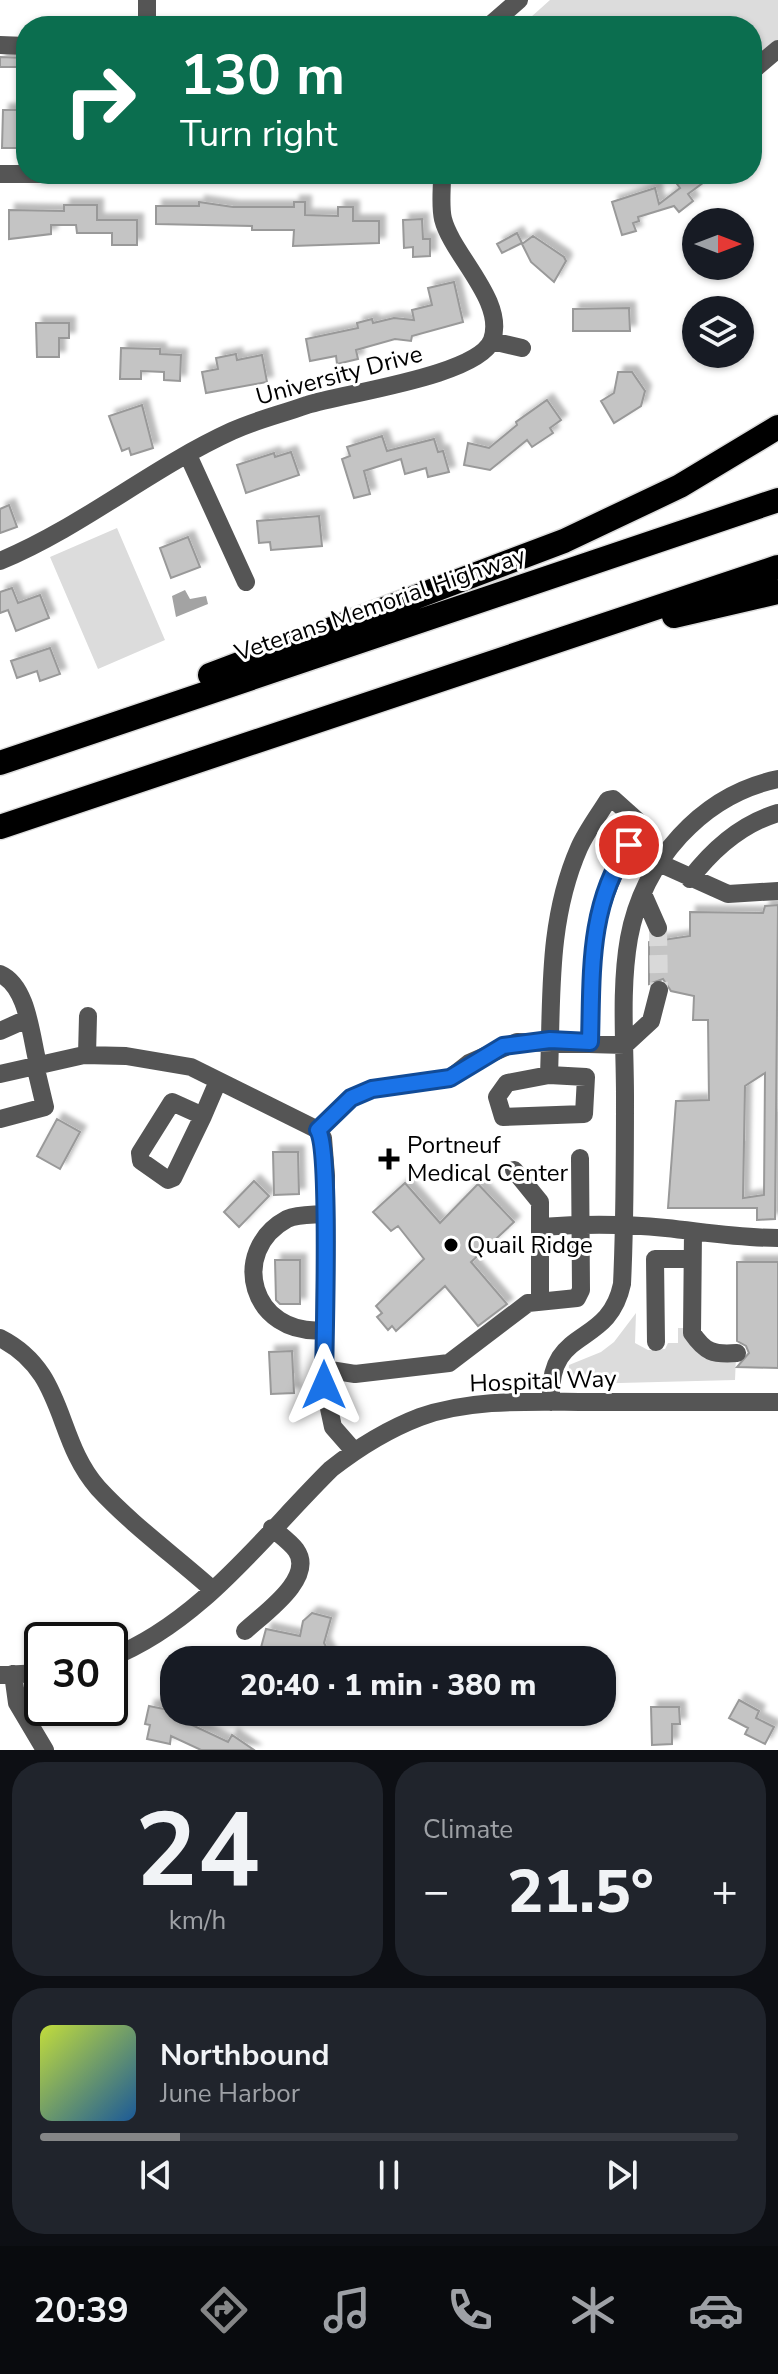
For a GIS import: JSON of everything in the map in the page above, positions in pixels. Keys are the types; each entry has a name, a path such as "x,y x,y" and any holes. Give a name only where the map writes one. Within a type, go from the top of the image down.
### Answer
{"highway":[{"path":"82,736 108,713 564,541 680,486 778,427"},
{"name":"Veterans Memorial Highway","path":"0,763 778,500"},
{"path":"0,827 778,567"},
{"path":"554,640 656,621 778,592"}],"street":[{"path":"501,16 519,0"},
{"path":"762,63 778,49"},
{"path":"442,184 443,218 456,248 484,290 494,322 492,341 522,348"},
{"name":"University Drive","path":"0,561 40,544 233,430 325,399 454,369 481,353 492,341"},
{"path":"188,455 246,582"},
{"path":"551,1402 551,1379 559,1354 605,1322 619,1299 625,1226 628,944 643,894 659,863 685,829 722,799 778,779"},
{"path":"549,1075 557,916 579,847 608,800 613,799 642,825 616,864 595,926 590,1042"},
{"path":"690,879 709,854 741,829 778,813"},
{"path":"659,863 728,894 778,891"},
{"path":"643,894 658,928"},
{"path":"0,974 8,977 17,990 27,1019 45,1107 0,1119"},
{"path":"318,1130 351,1098 372,1089 450,1078 503,1046 550,1040 625,1045 651,1021 659,990"},
{"path":"87,1055 88,1016"},
{"path":"0,1031 27,1019"},
{"path":"0,1074 87,1055 126,1056 191,1067 318,1130 323,1138 324,1369 333,1427 354,1451"},
{"path":"549,1075 586,1077 584,1114 503,1117 497,1097 507,1083 549,1075"},
{"path":"203,1116 218,1081"},
{"path":"324,1369 355,1374 449,1363 528,1303 577,1298 581,1290 580,1158"},
{"path":"514,1170 540,1202 540,1301"},
{"path":"324,1214 297,1216 282,1223 264,1241 254,1269 256,1290 263,1308 279,1323 304,1331 324,1330"},
{"path":"541,1227 625,1226 718,1237 778,1238"},
{"path":"693,1232 692,1333 700,1346 711,1353 737,1353"},
{"path":"656,1342 655,1263 692,1263"},
{"path":"0,1338 18,1347 46,1378 80,1463 99,1488 213,1590"},
{"name":"Hospital Way","path":"128,1650 184,1616 354,1451 383,1432 423,1416 463,1407 551,1402 778,1402"},
{"path":"245,1631 295,1583 301,1568 298,1552 272,1528"},
{"path":"6,1674 17,1703 45,1750"}],"shaded area":[{"path":"550,0 778,0 778,57 762,71 762,16 532,16"},
{"path":"117,528 165,640 98,669 50,557"},
{"path":"185,590 190,599 206,596 208,604 176,617 172,596"},
{"path":"636,1313 635,1343 648,1350 665,1349 668,1343 678,1343 678,1328 685,1328 697,1350 736,1357 735,1380 581,1384 568,1379 569,1365 601,1352 614,1342"}],"building":[{"path":"0,57 16,58 16,67 0,67"},
{"path":"3,110 16,110 16,148 2,148"},
{"path":"677,184 702,184 688,194 693,201 679,212 674,206 638,217 639,221 633,223 636,231 622,235 612,202 655,188 659,204 680,188"},
{"path":"199,202 233,207 294,207 294,202 305,202 305,215 338,216 338,207 353,207 353,221 379,221 379,243 293,246 294,230 156,224 156,206 199,206"},
{"path":"64,205 97,205 97,220 137,220 137,245 112,245 112,233 77,233 76,225 51,225 51,234 9,239 9,210 64,211"},
{"path":"422,219 423,239 430,239 430,256 413,257 413,247 404,248 403,220"},
{"path":"517,233 522,243 502,253 497,244"},
{"path":"533,236 566,261 554,282 531,262 522,244"},
{"path":"454,282 463,322 412,336 411,341 395,339 356,350 358,359 337,364 336,356 310,361 306,339 358,328 357,323 372,319 373,323 394,318 414,320 412,310 432,305 428,288"},
{"path":"629,308 630,331 573,331 573,309"},
{"path":"36,323 69,323 69,338 59,338 59,357 37,357"},
{"path":"121,348 160,349 160,354 181,355 180,381 164,380 164,372 141,371 141,379 120,379"},
{"path":"236,354 237,360 262,355 267,382 206,393 202,372 218,369 216,358"},
{"path":"618,372 632,372 645,391 641,406 614,423 601,401 614,393"},
{"path":"547,400 561,420 550,428 553,433 532,447 527,440 490,470 464,465 468,443 489,448 517,425 516,422"},
{"path":"142,405 153,448 131,455 129,448 122,451 109,416"},
{"path":"382,436 387,451 434,439 438,452 443,451 449,472 428,477 426,468 405,474 401,459 364,471 370,494 354,498 342,459 350,456 347,447"},
{"path":"291,452 299,475 246,493 237,465 274,453 275,457"},
{"path":"9,505 17,527 0,533 0,509"},
{"path":"319,516 322,546 271,550 270,542 259,543 257,521"},
{"path":"188,537 200,567 171,578 160,548"},
{"path":"12,588 18,603 40,595 49,618 16,631 8,610 0,613 0,592"},
{"path":"50,648 60,674 40,681 37,671 17,678 11,661"},
{"path":"778,905 775,1219 757,1220 757,1208 668,1208 676,1101 709,1100 708,1020 693,1020 694,996 671,991 663,979 649,984 649,942 690,936 690,912 763,913 765,906","holes":["765,1073 764,1195 743,1198 745,1086"]},
{"path":"57,1119 80,1132 60,1169 37,1156"},
{"path":"273,1152 298,1152 299,1194 274,1195"},
{"path":"254,1181 269,1196 239,1227 224,1212"},
{"name":"Quail Ridge","path":"405,1183 440,1223 478,1184 514,1222 471,1262 507,1304 478,1326 445,1286 396,1331 392,1326 388,1330 377,1317 382,1313 376,1306 424,1259 398,1226 391,1231 373,1212"},
{"path":"275,1260 300,1260 300,1304 280,1304 276,1300"},
{"path":"737,1262 778,1262 778,1368 737,1367 749,1353 746,1346 737,1341"},
{"path":"292,1351 294,1393 271,1394 269,1352"},
{"path":"312,1613 331,1618 326,1646 261,1646 266,1629 300,1636 303,1621"},
{"path":"739,1700 759,1711 756,1718 774,1727 765,1744 745,1734 748,1728 729,1718"},
{"path":"149,1706 160,1708 160,1726 194,1726 228,1742 232,1735 254,1750 201,1750 171,1736 170,1744 147,1739 150,1725 145,1724"},
{"path":"651,1707 679,1707 680,1724 672,1724 672,1744 652,1745"}],"tunnel":[{"path":"658,928 659,990"}],"place":[{"name":"Portneuf Medical Center","path":"389,1159"},
{"name":"Quail Ridge","path":"451,1245"}],"route":[{"path":"324,1385 326,1176 323,1138 318,1130 351,1098 372,1089 450,1078 469,1063 503,1046 550,1040 590,1042 595,926 603,892 629,845"}]}
